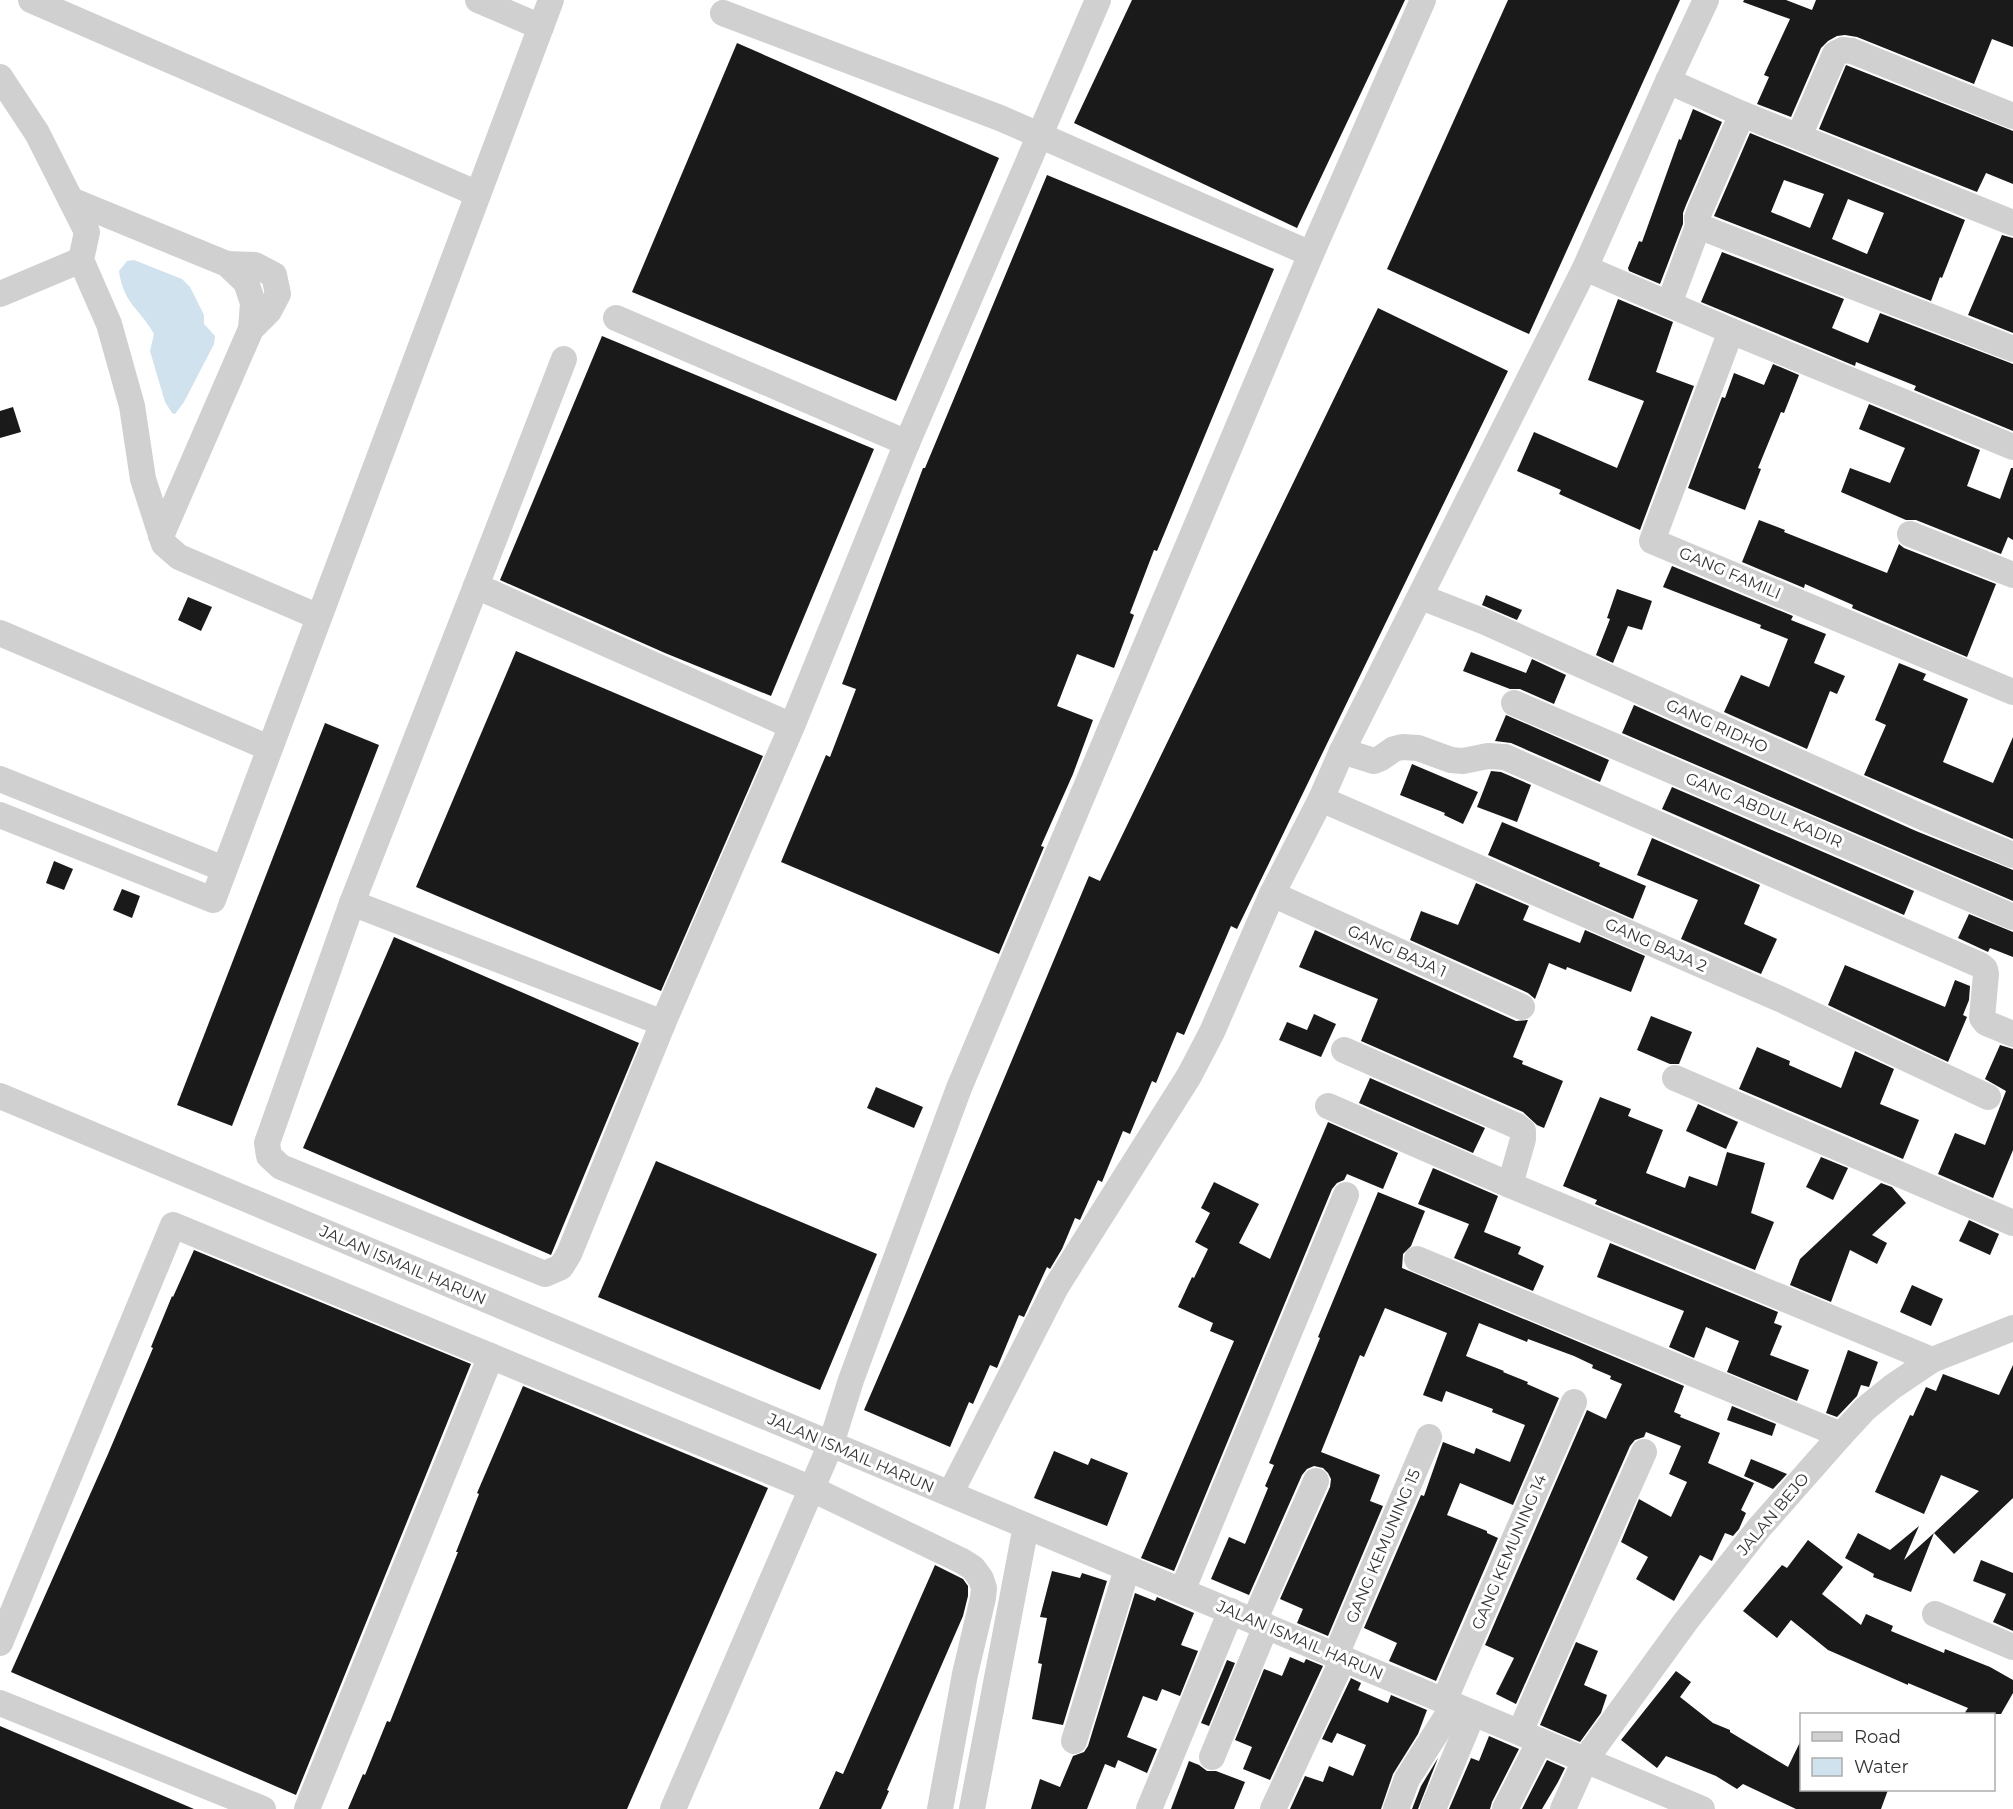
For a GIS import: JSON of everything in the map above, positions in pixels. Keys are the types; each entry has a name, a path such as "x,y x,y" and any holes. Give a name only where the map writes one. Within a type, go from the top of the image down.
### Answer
{"street":[{"path":"31,0 478,194"},
{"path":"478,0 541,27"},
{"path":"0,814 213,900 551,0"},
{"path":"564,359 352,903 267,1143 269,1156 281,1167 545,1274 561,1267 569,1254 663,1023 792,726 907,443 1098,0"},
{"path":"673,1809 831,1444 851,1380 959,1088 1311,254 1423,0"},
{"path":"950,1494 1056,1287 1189,1076 1212,1032 1272,894 1321,799 1359,756 1441,605 1585,268 1706,0"},
{"path":"723,13 1041,135 1311,254"},
{"path":"1799,136 1835,54 1843,50 1852,51 2013,116"},
{"path":"0,77 37,133 87,232 81,261 109,324 132,406 143,480 164,544 179,557 319,617"},
{"path":"1668,81 1742,114 2013,223"},
{"path":"1669,304 1698,226 1697,218 1700,210 1742,114"},
{"path":"71,200 227,264 255,265 274,275 278,294 270,311 251,329 161,536"},
{"path":"1698,226 2013,349"},
{"path":"0,294 81,261"},
{"path":"1585,268 1731,332 2013,447"},
{"path":"616,318 907,443"},
{"name":"GANG FAMILI","path":"1731,332 1652,541 2013,692"},
{"path":"1910,534 2013,575"},
{"path":"476,586 792,726"},
{"name":"GANG RIDHO","path":"1441,605 2013,855"},
{"path":"0,633 269,748"},
{"name":"GANG ABDUL KADIR","path":"1514,703 2013,917"},
{"path":"1359,756 1381,758 1394,749 1402,747 1419,748 1451,760 1463,761 1488,756 1505,757 1980,965 1985,969 1986,974 1982,1018 1986,1023 2013,1034"},
{"path":"0,779 224,869"},
{"name":"GANG BAJA 2","path":"1321,799 1780,999 1988,1097"},
{"name":"GANG BAJA 1","path":"1272,894 1522,1007"},
{"path":"352,903 663,1023"},
{"path":"1344,1050 1517,1126 1522,1131 1523,1139 1510,1185"},
{"path":"1676,1078 2013,1223"},
{"name":"JALAN ISMAIL HARUN","path":"0,1096 1702,1809"},
{"path":"1328,1106 1510,1185 1932,1360"},
{"path":"1182,1591 1346,1195"},
{"path":"0,1642 173,1225 810,1488 963,1561 973,1568 984,1588 983,1598 964,1674 940,1809"},
{"path":"1417,1259 1840,1435"},
{"name":"JALAN BEJO","path":"1563,1809 1585,1760 1680,1630 1759,1528 1840,1435 1865,1409 1892,1387 1932,1360 2013,1328"},
{"path":"307,1809 491,1356"},
{"name":"GANG KEMUNING 14","path":"1457,1706 1574,1402"},
{"name":"GANG KEMUNING 15","path":"1273,1809 1340,1657 1429,1437"},
{"path":"1505,1809 1530,1737 1644,1452"},
{"path":"1212,1757 1260,1624 1316,1481"},
{"path":"972,1809 1026,1526"},
{"path":"1074,1741 1127,1569"},
{"path":"1149,1809 1231,1611"},
{"path":"1935,1614 2013,1647"},
{"path":"0,1703 263,1809"},
{"path":"1396,1809 1407,1779 1457,1706"},
{"path":"1432,1809 1457,1706"}],"water":[{"path":"134,260 182,279 190,287 204,315 204,324 215,336 214,344 184,402 175,414 165,402 150,351 154,334 128,298 121,282 119,271 127,261"}],"building":[{"path":"1132,0 1405,0 1297,228 1074,123"},
{"path":"1508,0 1680,0 1529,334 1387,269"},
{"path":"1744,0 1786,0 1812,10 1816,0 2013,0 2013,47 1992,39 1974,84 1857,37 1837,36 1821,48 1791,117 1757,104 1769,77 1764,75 1790,19 1743,2"},
{"path":"737,43 999,158 896,401 632,292"},
{"path":"1846,65 2013,131 2013,184 1986,173 1977,192 1819,129"},
{"path":"1693,109 1722,122 1686,205 1683,224 1660,284 1629,271 1628,268 1639,241 1642,242 1679,139 1681,140"},
{"path":"1750,133 1965,220 1931,301 1714,216","holes":["1784,180 1824,194 1810,228 1771,212","1848,199 1884,213 1867,254 1832,239"]},
{"path":"1047,175 1274,269 1157,551 1154,550 1130,613 1134,615 1114,668 1077,654 1057,706 1093,720 1073,774 1041,846 1044,847 999,954 781,862 826,755 830,757 856,689 842,684 923,468 925,468"},
{"path":"2002,235 2013,238 2013,333 1968,315"},
{"path":"1722,252 1844,299 1832,328 1868,343 1880,313 2013,364 2013,431 1914,390 1916,386 1856,362 1855,366 1701,302"},
{"path":"1618,299 1673,322 1656,372 1694,386 1640,530 1559,494 1561,490 1517,471 1534,432 1617,468 1644,401 1588,380"},
{"path":"1378,308 1508,371 1237,929 1231,926 1184,1035 1177,1032 1156,1083 1152,1081 1130,1134 1123,1131 1102,1182 1098,1180 1080,1220 1075,1218 1062,1249 1050,1269 1047,1267 1024,1317 1019,1315 997,1368 990,1365 973,1404 969,1402 950,1447 864,1410 1089,876 1100,881"},
{"path":"602,336 874,449 771,696 665,653 500,580"},
{"path":"1773,364 1799,375 1758,468 1761,469 1745,510 1688,488 1722,397 1725,398 1734,373 1764,385"},
{"path":"1869,404 1980,450 1967,486 2000,499 2011,468 2013,468 2013,540 2008,537 2001,554 1916,520 1906,520 1841,492 1850,468 1890,483 1905,448 1859,429"},
{"path":"13,407 21,432 0,438 0,411"},
{"path":"1759,520 1887,573 1899,544 1996,584 1967,657 1852,608 1853,605 1805,584 1804,588 1742,562"},
{"path":"1672,566 1793,616 1791,620 1826,634 1814,663 1845,676 1837,694 1830,691 1807,749 1724,712 1741,675 1769,687 1788,639 1760,628 1761,625 1663,587"},
{"path":"1617,589 1652,601 1642,630 1628,626 1613,663 1596,655 1610,619 1607,618"},
{"path":"1486,595 1522,610 1517,620 1482,605"},
{"path":"188,597 212,607 201,631 178,620"},
{"path":"516,651 763,756 661,991 416,887"},
{"path":"1471,652 1526,673 1532,659 1566,675 1554,704 1520,689 1510,689 1463,671"},
{"path":"1899,663 1926,674 1923,680 1968,699 1943,762 1993,783 2013,737 2013,839 1864,775 1886,725 1875,720"},
{"path":"1634,705 1916,831 2013,870 2013,901 1622,733"},
{"path":"1506,715 1609,760 1600,782 1511,743 1495,741"},
{"path":"325,723 379,745 232,1126 177,1105"},
{"path":"1412,764 1478,792 1463,824 1444,815 1445,813 1400,795"},
{"path":"1491,771 1501,772 1531,785 1517,822 1477,807"},
{"path":"1672,787 1914,891 1904,915 1662,809"},
{"path":"1502,822 1600,863 1599,866 1646,886 1633,919 1488,855"},
{"path":"1652,838 1760,885 1744,924 1777,939 1761,974 1681,939 1698,900 1637,875"},
{"path":"54,861 73,869 64,890 46,883"},
{"path":"1476,883 1529,906 1523,920 1580,943 1585,930 1645,956 1631,992 1567,967 1566,970 1549,963 1535,999 1528,993 1410,940 1421,911 1458,925"},
{"path":"122,889 140,896 132,918 113,910"},
{"path":"1969,914 2013,932 2013,957 1990,948 1988,952 1958,938"},
{"path":"1315,930 1516,1021 1528,1020 1513,1057 1523,1061 1522,1064 1563,1081 1544,1128 1537,1125 1523,1112 1361,1041 1378,999 1299,967"},
{"path":"394,937 639,1043 551,1255 303,1148"},
{"path":"1845,965 1945,1007 1955,980 1970,986 1969,1000 1963,1015 1967,1017 1948,1062 1828,1005"},
{"path":"1314,1014 1336,1024 1321,1057 1279,1040 1287,1022 1307,1030"},
{"path":"1651,1016 1692,1032 1679,1064 1670,1064 1637,1050"},
{"path":"2000,1045 2013,1049 2013,1150 1993,1198 1938,1174 1955,1133 1985,1145 2006,1091 1985,1079"},
{"path":"1757,1047 1790,1061 1789,1065 1841,1088 1855,1051 1894,1069 1880,1104 1919,1120 1903,1159 1739,1089"},
{"path":"1370,1078 1485,1128 1473,1153 1359,1103"},
{"path":"876,1087 923,1107 914,1128 867,1108"},
{"path":"1600,1097 1631,1109 1628,1116 1663,1130 1646,1173 1685,1188 1689,1176 1717,1186 1727,1152 1765,1163 1751,1213 1774,1222 1755,1270 1595,1204 1597,1200 1563,1186"},
{"path":"1698,1104 1738,1122 1726,1149 1686,1131"},
{"path":"1328,1122 1398,1153 1383,1189 1347,1174 1344,1180 1332,1189 1174,1571 1141,1558 1234,1341 1210,1331 1213,1323 1178,1307 1208,1249 1195,1242 1210,1213 1201,1208 1214,1182 1259,1204 1239,1243 1270,1259"},
{"path":"1821,1157 1848,1168 1833,1200 1806,1187"},
{"path":"656,1161 877,1254 820,1390 598,1297"},
{"path":"1433,1168 1498,1196 1484,1232 1521,1247 1518,1254 1544,1266 1533,1291 1454,1258 1469,1224 1418,1204"},
{"path":"1881,1183 1892,1187 1906,1203 1872,1235 1887,1243 1877,1264 1850,1250 1831,1302 1790,1285 1800,1259"},
{"path":"1378,1192 1425,1211 1411,1246 1403,1254 1402,1268 1684,1386 1674,1412 1681,1415 1680,1417 1720,1433 1708,1463 1754,1483 1741,1510 1746,1513 1739,1529 1733,1536 1725,1533 1712,1561 1700,1555 1674,1601 1636,1579 1648,1557 1621,1542 1639,1499 1671,1517 1687,1482 1669,1474 1681,1446 1646,1432 1644,1437 1635,1440 1630,1446 1516,1704 1496,1694 1514,1658 1485,1645 1587,1410 1606,1419 1622,1384 1574,1356 1528,1339 1527,1342 1479,1323 1466,1356 1504,1371 1559,1398 1513,1505 1460,1483 1447,1515 1487,1531 1498,1538 1436,1681 1389,1661 1397,1643 1364,1628 1421,1495 1424,1496 1443,1442 1474,1454 1476,1448 1510,1462 1525,1425 1492,1412 1493,1409 1446,1391 1442,1402 1423,1395 1447,1333 1385,1308 1364,1357 1360,1355 1321,1452 1380,1475 1370,1501 1383,1506 1328,1636 1297,1623 1303,1609 1280,1599 1330,1487 1331,1479 1323,1468 1314,1466 1302,1475 1249,1595 1211,1579 1229,1537 1245,1544 1268,1488 1265,1486 1274,1465 1269,1463"},
{"path":"1969,1220 1999,1234 1990,1255 1959,1241"},
{"path":"1610,1243 1778,1312 1774,1323 1782,1326 1770,1355 1809,1370 1797,1401 1727,1372 1739,1341 1706,1327 1694,1358 1669,1347 1684,1311 1597,1277"},
{"path":"194,1250 471,1364 296,1795 11,1672 108,1454 153,1348 151,1347 172,1296"},
{"path":"1912,1285 1943,1299 1931,1326 1900,1312"},
{"path":"1848,1350 1878,1362 1869,1387 1861,1385 1857,1396 1837,1417 1826,1413"},
{"path":"2013,1365 2013,1498 1954,1554 1934,1533 1979,1491 1941,1475 1924,1514 1875,1492 1910,1415 1913,1416 1926,1387 1936,1391 1943,1374 1999,1395"},
{"path":"523,1386 768,1488 627,1809 348,1809 387,1721 390,1722 458,1552 456,1552 479,1494 477,1493"},
{"path":"1732,1406 1776,1424 1772,1436 1727,1420"},
{"path":"1054,1451 1088,1465 1091,1458 1128,1473 1107,1526 1034,1498"},
{"path":"1751,1459 1787,1474 1773,1489 1744,1476"},
{"path":"1919,1526 1904,1560 1934,1533 1911,1592 1873,1577 1874,1574 1845,1558 1858,1533 1890,1550"},
{"path":"1808,1540 1843,1567 1822,1594 1861,1625 1866,1614 1893,1626 1891,1631 1944,1653 1945,1649 1990,1667 2013,1680 2013,1693 2001,1714 1965,1713 1968,1708 1828,1650 1791,1620 1777,1638 1743,1611 1782,1565 1787,1568"},
{"path":"1981,1560 2013,1573 2013,1631 1993,1622 2006,1594 1973,1581"},
{"path":"935,1565 963,1579 968,1586 968,1596 963,1616 887,1790 889,1791 881,1809 819,1809 836,1771 843,1774"},
{"path":"1052,1571 1080,1578 1082,1573 1107,1581 1063,1725 1032,1719 1042,1664 1038,1663 1047,1618 1040,1617"},
{"path":"1135,1593 1155,1601 1157,1597 1194,1613 1181,1645 1198,1651 1180,1696 1162,1689 1157,1701 1143,1696 1127,1737 1157,1749 1147,1773 1118,1760 1115,1768 1105,1764 1087,1809 1031,1809 1040,1779 1060,1787 1073,1756 1084,1752 1088,1746"},
{"path":"1576,1642 1598,1651 1584,1685 1607,1695 1601,1713 1580,1742 1540,1725"},
{"path":"1290,1657 1304,1663 1306,1659 1323,1666 1270,1780 1243,1769 1252,1747 1235,1740 1264,1669 1282,1676"},
{"path":"1227,1660 1235,1663 1209,1726 1201,1723"},
{"path":"1676,1671 1691,1682 1680,1697 1713,1723 1730,1730 1788,1767 1800,1742 1800,1791 1888,1791 1881,1809 1796,1809 1743,1784 1737,1789 1716,1776 1666,1756 1657,1768 1621,1740"},
{"path":"1351,1678 1361,1683 1358,1690 1388,1703 1391,1695 1427,1710 1418,1734 1393,1774 1381,1809 1290,1809 1305,1776 1323,1782 1329,1766 1353,1776 1366,1745 1337,1733 1332,1743 1322,1739"},
{"path":"0,1726 194,1809 0,1809"},
{"path":"1489,1736 1519,1749 1490,1809 1449,1809 1471,1758 1479,1761"},
{"path":"1438,1758 1418,1809 1412,1809 1421,1786"},
{"path":"1547,1760 1565,1768 1558,1782 1542,1809 1522,1809"},
{"path":"1189,1761 1207,1771 1216,1771 1245,1782 1234,1809 1171,1809"}]}
